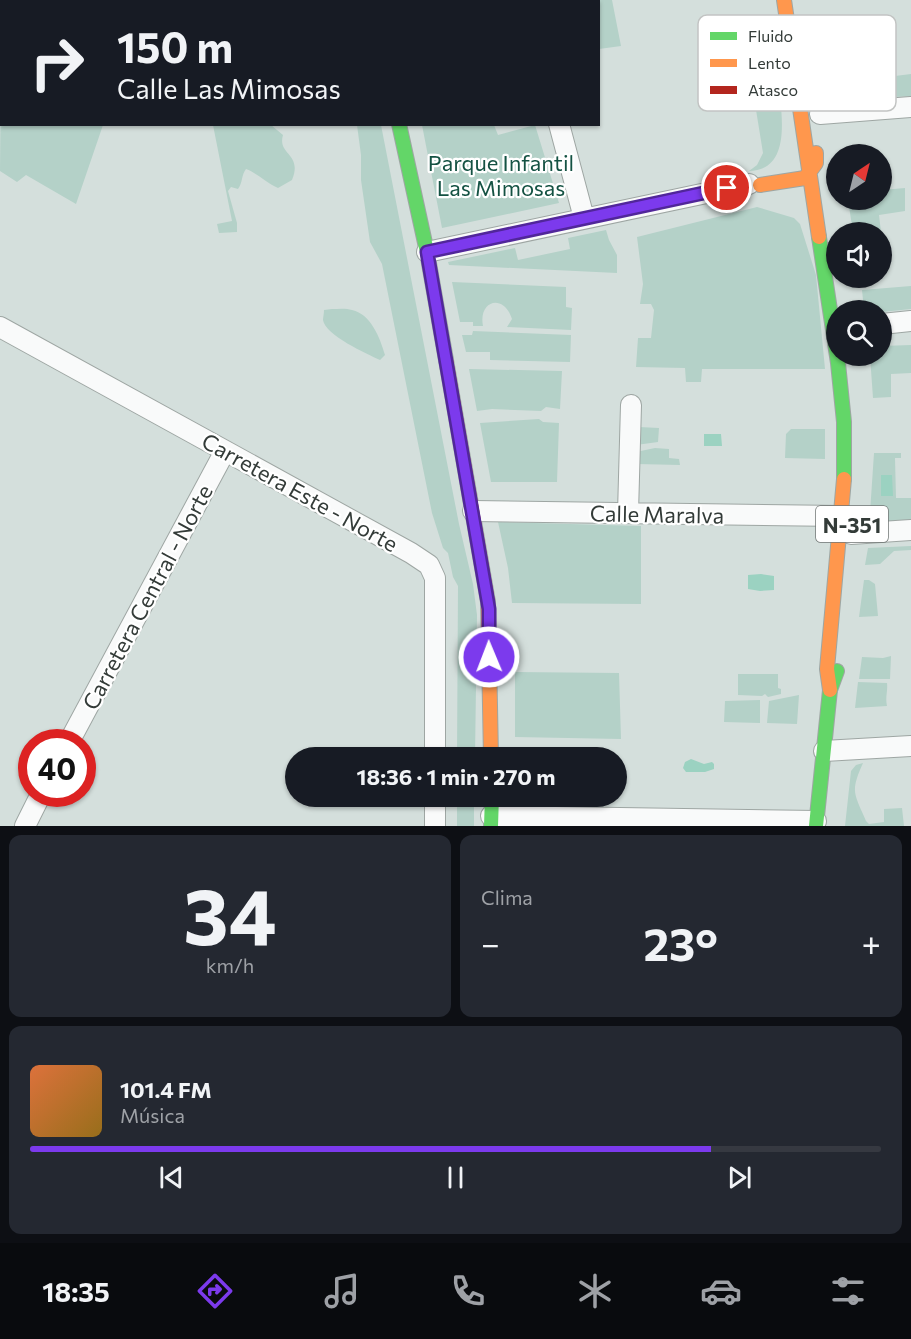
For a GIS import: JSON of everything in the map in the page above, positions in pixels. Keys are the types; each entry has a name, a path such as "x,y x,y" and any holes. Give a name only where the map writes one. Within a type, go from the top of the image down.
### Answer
{"main road":[{"name":"N-351","path":"784,0 786,15"},
{"path":"792,0 794,15"},
{"path":"792,111 794,129 792,143"},
{"name":"N-351","path":"801,111 842,390 845,472 827,669 830,690 816,824"},
{"path":"810,111 817,157 811,172"},
{"path":"399,126 427,252 489,609 491,747"},
{"path":"825,146 826,153"},
{"path":"757,182 776,168"},
{"path":"757,182 799,170 817,174 820,180 838,300"},
{"path":"757,182 784,188 796,197 808,212 824,270"},
{"name":"N-351","path":"830,690 840,662 858,461"}],"street":[{"path":"896,108 911,107"},
{"path":"820,114 859,111"},
{"path":"560,126 584,218"},
{"path":"427,252 757,182"},
{"path":"892,323 911,321"},
{"name":"Carretera Este - Norte","path":"0,327 429,565 435,578 435,747"},
{"path":"628,513 631,405"},
{"name":"Carretera Central - Norte","path":"76,729 225,451"},
{"name":"Calle Maralva","path":"473,511 841,516"},
{"path":"851,534 911,530"},
{"path":"824,751 911,746"},
{"path":"25,826 34,807"},
{"path":"435,807 435,826"},
{"path":"492,813 816,824"}],"green space":[{"path":"600,0 612,0 621,46 600,49"},
{"path":"911,74 911,96 896,97 896,76"},
{"path":"756,111 781,111 782,135 779,149 773,160 764,168 749,171 757,165 763,153"},
{"path":"0,126 103,126 76,204 26,175 17,182 0,171"},
{"path":"213,126 272,126 283,135 283,147 294,164 295,171 292,180 278,188 246,169 238,189 231,187 228,191 237,223 237,232 219,233 217,224 232,221"},
{"path":"357,126 381,126 459,524 473,584 477,615 475,747 457,747 458,586 432,513 382,264 370,242 361,180"},
{"name":"Parque Infantil Las Mimosas","path":"422,126 494,126 498,135 535,126 559,203 442,228"},
{"path":"905,188 905,211 879,215 880,222 851,222 850,210 892,210 892,189"},
{"path":"757,207 794,218 800,224 816,275 825,369 702,369 701,382 686,382 685,368 636,367 638,338 651,338 654,310 651,304 640,304 643,284 637,237"},
{"path":"606,230 617,255 617,273 449,265 448,262 515,248 518,260 570,249 568,238"},
{"path":"452,282 566,287 566,307 572,308 571,330 507,327 512,319 503,305 498,303 493,303 484,310 483,326 473,326 473,322 460,322"},
{"path":"911,286 911,309 892,311 892,300 863,300 862,290"},
{"path":"350,309 364,316 377,334 385,355 380,360 331,332 325,326 323,319 324,310"},
{"path":"473,331 571,335 570,362 490,360 490,352 466,352 462,335 472,335"},
{"path":"911,345 911,373 891,374 891,397 873,398 871,366 892,366 892,346"},
{"path":"469,369 562,371 560,409 546,407 541,411 492,409 477,411"},
{"path":"539,419 543,422 559,423 557,482 491,482 480,423"},
{"path":"639,427 659,428 658,442 636,445"},
{"path":"791,429 825,429 825,459 785,458 786,434"},
{"path":"655,448 669,449 669,458 679,459 680,465 637,464 636,452"},
{"path":"874,453 901,453 901,458 895,458 896,498 911,498 911,521 881,523 872,518 870,513"},
{"path":"498,522 641,526 641,604 512,603 508,568"},
{"path":"911,546 911,550 894,551 880,564 865,565 868,548"},
{"path":"864,580 875,584 878,616 859,617"},
{"path":"891,656 890,679 859,679 862,657"},
{"path":"515,672 619,673 621,739 515,737"},
{"path":"738,674 778,674 778,688 781,689 781,694 768,697 765,694 762,696 738,695"},
{"path":"858,682 887,683 887,706 855,708"},
{"path":"799,695 797,724 767,723 769,701"},
{"path":"760,700 760,723 724,722 725,701"},
{"path":"863,763 856,780 855,792 866,821 869,824 884,822 884,809 902,808 904,826 845,826 851,771 856,765"},
{"path":"457,807 474,807 474,826 457,826"}],"shaded area":[{"path":"704,434 721,434 722,446 704,446"},
{"path":"881,475 892,475 893,496 881,496"},
{"path":"748,575 774,576 774,590 748,589"},
{"path":"691,759 704,764 712,762 714,769 705,772 686,772 683,768 685,762"}],"traffic: fast":[{"path":"399,126 427,252 446,360"},
{"path":"819,237 838,363 844,422 844,479"},
{"path":"816,826 830,690 837,671"},
{"path":"491,826 492,807"}],"traffic: slow":[{"path":"784,0 786,15"},
{"path":"800,111 819,237"},
{"path":"760,185 805,178 816,163 816,153"},
{"path":"830,690 827,669 844,479"},
{"path":"488,602 491,747"}],"traffic: jam":[{"path":"446,360 488,602"}],"route":[{"path":"489,657 489,609 427,252 727,188"}]}
